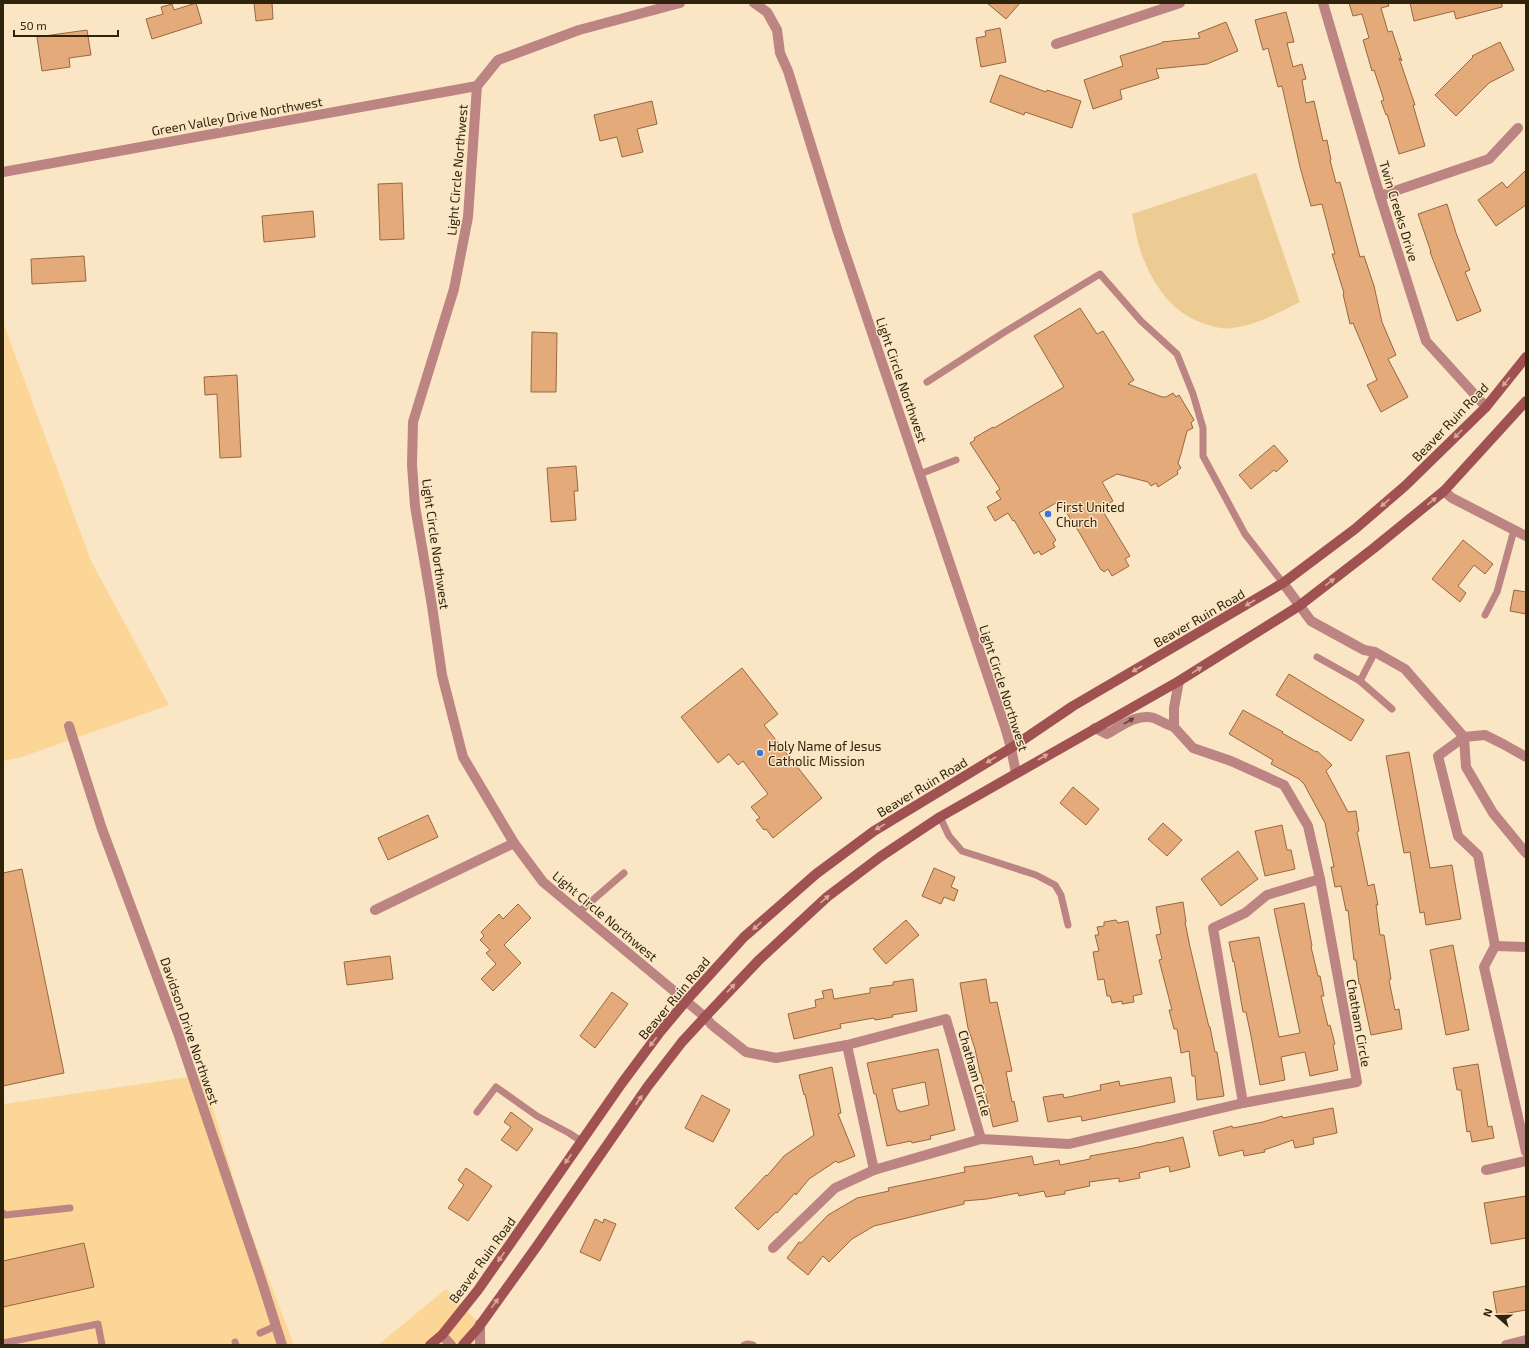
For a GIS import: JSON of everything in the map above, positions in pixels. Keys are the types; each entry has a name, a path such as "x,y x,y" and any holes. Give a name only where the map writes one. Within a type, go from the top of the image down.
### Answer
{"main road":[{"name":"Beaver Ruin Road","path":"430,1345 442,1335 478,1290 622,1083 686,1001 744,938 816,874 874,831 1011,748 1073,706 1283,583 1356,529 1406,486 1486,407 1526,357"},
{"path":"463,1345 480,1324 550,1227 648,1086 704,1017 758,961 827,897 880,857 940,817 1179,681 1298,606 1374,548 1444,491 1526,401"}],"street":[{"path":"477,86 498,60 579,30 680,3"},
{"name":"Light Circle Northwest","path":"754,3 767,12 777,30 780,53 788,71 838,232 1011,748 1016,773"},
{"path":"1056,44 1180,3"},
{"name":"Twin Creeks Drive","path":"1323,3 1380,196 1426,341 1486,407"},
{"name":"Green Valley Drive Northwest","path":"3,172 477,86"},
{"name":"Light Circle Northwest","path":"477,86 468,217 454,289 413,422 412,465 415,506 442,675 463,757 514,843 543,882 704,1017"},
{"path":"1380,196 1489,159 1518,128"},
{"path":"1444,491 1452,498 1526,536"},
{"path":"1283,583 1298,606 1311,621 1364,650 1375,652 1405,669 1464,737 1466,767 1493,813 1526,853"},
{"path":"1095,728 1107,734 1136,718 1153,718 1174,727 1174,708 1179,681"},
{"name":"Davidson Drive Northwest","path":"69,726 102,830 178,1033 282,1345"},
{"name":"Chatham Circle","path":"772,1248 835,1188 874,1170 980,1139 1068,1144 1243,1103 1357,1082 1320,879 1308,826 1284,785 1231,761 1193,748 1174,727"},
{"path":"1526,757 1484,735 1464,737 1438,756 1458,836 1478,855 1495,946 1484,967 1526,1152"},
{"path":"375,910 514,843"},
{"path":"1243,1103 1212,928 1245,913 1266,895 1320,879"},
{"path":"1495,946 1526,947"},
{"name":"Chatham Circle","path":"704,1017 746,1052 776,1058 846,1045 946,1019 980,1139"},
{"path":"846,1045 874,1170"},
{"path":"1486,1170 1526,1161"},
{"path":"480,1324 480,1345"},
{"path":"442,1335 451,1345"},
{"path":"1506,1345 1526,1340"}],"lane":[{"path":"927,382 1003,333 1100,274 1141,320 1177,354 1193,394 1203,428 1203,456 1245,534 1283,583"},
{"path":"920,474 956,460"},
{"path":"1485,615 1497,592 1514,530"},
{"path":"1360,681 1375,652"},
{"path":"1317,656 1360,681 1392,709"},
{"path":"940,817 949,836 962,851 1036,875 1055,886 1061,895 1068,925"},
{"path":"580,912 624,873"},
{"path":"477,1112 496,1087 537,1116 581,1141"},
{"path":"3,1213 5,1215 70,1208"},
{"path":"3,1343 98,1324 102,1345"},
{"path":"260,1333 276,1326"},
{"path":"744,1345 753,1345"}],"shaded area":[{"path":"1256,173 1300,302 1267,318 1241,327 1225,328 1202,323 1191,318 1173,305 1158,287 1142,255 1137,240 1132,214"},
{"path":"3,322 91,561 169,705 22,757 3,761"},
{"path":"203,1075 246,1220 294,1345 3,1345 3,1104"},
{"path":"446,1289 475,1319 488,1345 378,1345"}],"building":[{"path":"196,3 202,23 152,39 146,19 163,14 161,7 172,4 174,10"},
{"path":"254,3 272,3 273,19 256,21"},
{"path":"987,3 1020,3 1006,19"},
{"path":"1349,3 1388,3 1389,6 1381,8 1388,32 1392,31 1402,61 1399,58 1415,105 1413,105 1425,146 1399,154 1387,114 1386,115 1381,101 1384,100 1374,70 1372,71 1363,40 1369,38 1362,14 1353,16"},
{"path":"1410,3 1502,3 1502,7 1456,19 1454,11 1414,21"},
{"path":"1286,12 1294,42 1287,43 1293,67 1302,64 1306,79 1302,80 1306,103 1314,101 1323,141 1327,140 1336,183 1340,182 1360,257 1364,256 1374,286 1382,322 1396,355 1388,359 1408,397 1381,412 1367,385 1377,380 1353,323 1350,324 1344,293 1332,254 1335,254 1322,204 1311,206 1300,167 1282,86 1278,87 1268,48 1263,50 1255,20"},
{"path":"1226,22 1238,51 1207,64 1156,69 1159,78 1120,90 1122,99 1093,109 1084,80 1123,66 1120,56 1162,42 1200,38 1198,33"},
{"path":"1000,28 1006,62 981,67 976,38 986,36 985,31"},
{"path":"87,30 91,55 69,58 70,67 42,71 37,37"},
{"path":"1500,42 1514,70 1489,83 1456,116 1435,95 1473,57 1472,56"},
{"path":"1000,75 1046,92 1047,90 1081,101 1072,128 1025,112 1024,115 990,102"},
{"path":"652,101 657,124 637,129 643,152 622,157 617,137 600,141 594,115"},
{"path":"1526,170 1526,205 1496,226 1478,200 1502,182 1507,188"},
{"path":"402,183 404,239 380,240 378,184"},
{"path":"1447,204 1470,270 1465,272 1481,311 1457,321 1430,252 1418,214"},
{"path":"313,211 315,237 264,242 262,216"},
{"path":"84,256 86,281 32,284 31,259"},
{"path":"1080,308 1097,334 1103,331 1134,380 1128,384 1162,397 1166,397 1173,393 1176,397 1179,395 1194,420 1191,423 1193,428 1187,431 1178,463 1181,468 1177,471 1178,474 1158,487 1156,483 1151,486 1148,482 1117,474 1102,482 1113,501 1101,508 1130,556 1125,559 1129,566 1112,576 1108,569 1104,572 1101,570 1059,501 1039,513 1056,540 1053,543 1055,547 1041,555 1039,551 1034,554 1014,520 1013,521 1008,513 995,521 987,507 1001,499 996,492 1000,489 970,443 975,440 974,438 1064,387 1034,336"},
{"path":"532,332 557,333 556,392 531,392"},
{"path":"237,375 241,457 220,458 217,394 205,395 204,377"},
{"path":"1274,445 1288,461 1276,472 1274,470 1251,489 1239,475"},
{"path":"576,466 578,491 574,491 576,520 551,522 547,468"},
{"path":"1463,540 1493,564 1485,574 1474,565 1458,586 1466,593 1460,602 1432,579"},
{"path":"1514,590 1526,592 1526,614 1510,611"},
{"name":"Holy Name of Jesus Catholic Mission","path":"742,668 778,714 764,725 822,798 773,838 756,820 760,818 751,807 768,794 743,761 738,765 729,754 718,763 681,717"},
{"path":"1289,674 1364,720 1351,741 1276,695"},
{"path":"1243,710 1316,752 1317,751 1332,765 1326,771 1348,812 1356,811 1359,831 1357,832 1368,886 1374,884 1378,905 1376,905 1380,935 1384,935 1391,979 1389,980 1395,1010 1399,1009 1402,1029 1371,1035 1359,984 1356,960 1354,960 1348,910 1346,911 1341,886 1335,887 1331,867 1334,867 1325,823 1304,784 1299,779 1271,764 1273,760 1229,734"},
{"path":"1409,752 1430,868 1452,865 1461,919 1426,925 1424,912 1420,913 1410,852 1404,853 1386,756"},
{"path":"1073,787 1099,809 1086,825 1060,803"},
{"path":"428,815 438,837 388,860 378,838"},
{"path":"1163,823 1182,840 1167,856 1148,839"},
{"path":"1282,825 1287,850 1291,850 1295,869 1265,876 1255,831"},
{"path":"1238,851 1258,879 1221,906 1201,879"},
{"path":"934,868 955,877 951,887 958,890 954,901 944,897 941,904 922,896"},
{"path":"22,869 64,1073 3,1086 3,873"},
{"path":"1183,902 1190,947 1215,1052 1217,1052 1224,1096 1197,1100 1195,1076 1192,1076 1189,1051 1181,1053 1177,1029 1174,1029 1169,1010 1172,1010 1159,960 1162,959 1156,935 1161,934 1156,907"},
{"path":"1304,903 1311,947 1318,976 1320,976 1324,996 1321,996 1328,1026 1330,1025 1335,1044 1333,1045 1338,1070 1310,1076 1305,1052 1281,1057 1285,1080 1260,1085 1246,1012 1243,1012 1229,942 1259,937 1279,1037 1300,1033 1274,909"},
{"path":"518,904 531,918 504,945 521,963 493,991 481,979 496,964 486,953 490,950 480,940 484,936 481,932 499,914 503,919"},
{"path":"906,920 919,935 886,964 873,949"},
{"path":"1116,920 1118,923 1128,921 1142,994 1133,996 1134,1002 1122,1004 1122,1001 1112,1003 1110,996 1107,996 1104,979 1098,980 1093,952 1099,951 1095,935 1099,935 1097,927 1104,926 1104,922"},
{"path":"1453,945 1469,1030 1446,1035 1430,950"},
{"path":"390,956 393,979 347,985 344,962"},
{"path":"913,979 917,1011 892,1015 893,1017 875,1020 874,1018 840,1024 841,1028 794,1039 788,1014 816,1007 815,1000 824,998 822,991 832,989 834,999 870,993 870,988 893,985 893,982"},
{"path":"986,979 990,1003 997,1002 1012,1071 1006,1072 1012,1102 1014,1101 1018,1121 993,1127 975,1049 968,1028 960,983"},
{"path":"612,992 628,1004 595,1048 580,1036"},
{"path":"938,1049 955,1130 930,1136 931,1139 887,1146 876,1094 874,1094 867,1063","holes":["925,1082 929,1105 900,1112 897,1110 892,1089"]},
{"path":"1478,1064 1488,1127 1492,1126 1494,1138 1472,1142 1470,1131 1467,1132 1461,1090 1457,1090 1453,1068"},
{"path":"832,1067 841,1113 838,1114 855,1156 838,1163 836,1161 809,1179 796,1195 795,1193 777,1213 776,1212 758,1230 735,1208 766,1175 767,1176 784,1156 814,1135 805,1094 804,1095 799,1075"},
{"path":"1171,1077 1175,1102 1082,1121 1081,1116 1048,1122 1043,1097 1063,1094 1064,1098 1101,1090 1100,1085 1119,1081 1120,1086"},
{"path":"702,1095 730,1110 713,1142 685,1128"},
{"path":"1333,1108 1337,1133 1313,1138 1314,1144 1295,1148 1293,1140 1264,1150 1265,1152 1244,1156 1243,1150 1219,1156 1213,1131 1232,1126 1233,1128 1263,1122 1282,1116 1283,1118"},
{"path":"511,1112 533,1129 517,1151 501,1140 511,1127 504,1122"},
{"path":"1183,1137 1190,1167 1170,1172 1169,1166 1139,1173 1140,1178 1119,1182 1119,1178 1089,1182 1090,1186 1065,1191 1065,1194 1046,1197 1044,1191 1019,1196 1018,1193 987,1199 964,1201 964,1204 874,1226 852,1239 829,1262 823,1256 808,1275 787,1258 799,1242 801,1243 828,1215 857,1198 889,1191 888,1188 965,1172 964,1167 1032,1156 1034,1165 1059,1160 1060,1165 1090,1159 1090,1156"},
{"path":"466,1168 492,1186 468,1221 448,1208 464,1185 458,1180"},
{"path":"1526,1196 1526,1238 1491,1244 1484,1203"},
{"path":"595,1219 603,1223 604,1219 616,1224 600,1261 580,1252"},
{"path":"84,1243 94,1287 3,1307 3,1261"},
{"path":"1526,1286 1526,1310 1497,1315 1493,1292"}],"place":[{"name":"First United Church","path":"1048,514"},
{"name":"Holy Name of Jesus Catholic Mission","path":"760,753"}]}
